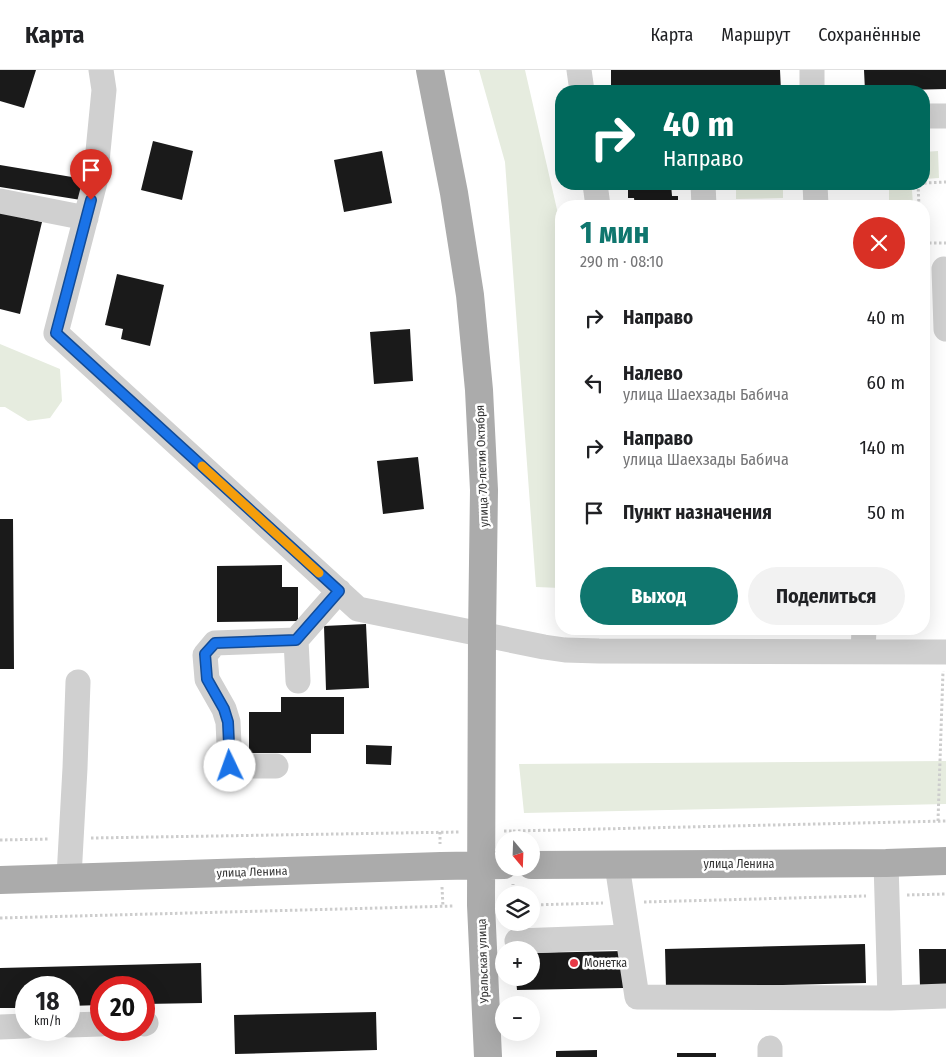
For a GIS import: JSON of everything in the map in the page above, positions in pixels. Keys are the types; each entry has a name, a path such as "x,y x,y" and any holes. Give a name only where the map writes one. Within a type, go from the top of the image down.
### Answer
{"main road":[{"name":"улица 70-летия Октября","path":"430,70 454,193 470,295 479,390 484,490 482,635 503,831"},
{"name":"улица Ленина","path":"540,868 617,865 946,861"},
{"name":"улица Ленина","path":"0,880 495,870"},
{"name":"Уральская улица","path":"488,1057 482,948 505,876"}],"street":[{"path":"102,70 104,90 96,182 56,333 358,609 544,647 579,651 864,640 945,652"},
{"path":"579,70 581,85"},
{"path":"812,70 812,85"},
{"path":"930,116 946,116"},
{"path":"0,200 86,218"},
{"path":"938,270 946,329"},
{"path":"298,681 296,640 339,591"},
{"path":"276,766 230,766 228,722 224,709 207,679 205,654 215,643 296,640"},
{"path":"69,878 78,682"},
{"path":"886,863 890,998"},
{"path":"617,865 638,997 890,998 946,996"},
{"path":"517,941 627,937"},
{"path":"0,1027 15,1026"}],"path":[{"path":"930,182 946,182"},
{"path":"790,200 815,197"},
{"path":"930,243 946,243"},
{"path":"938,821 945,652"},
{"path":"513,831 946,821"},
{"path":"440,832 440,847"},
{"path":"0,840 463,832"},
{"path":"442,886 443,907"},
{"path":"540,904 946,894"},
{"path":"0,918 454,906"}],"shaded area":[{"path":"479,70 525,70 555,201 555,588 536,587 505,162"},
{"path":"938,151 939,178 930,179 930,152"},
{"path":"736,190 783,190 783,198 736,199"},
{"path":"889,190 912,190 913,200 889,200"},
{"path":"0,344 60,369 62,401 50,418 28,421 5,407 0,407"},
{"path":"946,761 946,804 524,813 519,764"}],"building":[{"path":"0,70 36,70 24,108 0,101"},
{"path":"611,70 780,70 781,85 611,85"},
{"path":"864,70 946,70 946,89 930,89 930,85 865,85"},
{"path":"153,141 193,151 182,200 141,190"},
{"path":"382,151 392,203 344,212 334,160"},
{"path":"0,165 84,179 81,200 0,187"},
{"path":"628,190 672,190 672,196 678,196 678,200 634,200 634,198 628,198"},
{"path":"0,212 42,222 20,314 0,309"},
{"path":"117,274 164,285 150,346 121,339 123,329 105,325"},
{"path":"410,329 413,381 374,384 370,332"},
{"path":"418,457 424,509 383,514 377,461"},
{"path":"0,519 13,519 14,669 0,669"},
{"path":"282,565 282,587 298,587 298,621 217,622 217,566"},
{"path":"366,624 369,688 326,690 324,626"},
{"path":"281,697 344,697 344,734 311,734 311,753 249,753 249,712 281,712"},
{"path":"366,745 392,746 391,765 366,764"},
{"path":"865,944 866,983 666,988 665,949"},
{"path":"919,949 946,949 946,987 920,988"},
{"path":"623,951 624,988 517,990 517,986 540,986 540,953"},
{"path":"201,963 202,1003 155,1004 155,976 90,976 90,1005 80,1006 80,976 15,976 15,1008 0,1008 0,968"},
{"path":"376,1012 377,1050 235,1054 234,1015"},
{"path":"597,1050 597,1057 556,1057 556,1051"},
{"path":"677,1053 716,1053 716,1057 677,1057"}],"slow traffic":[{"path":"202,466 319,573"}],"place":[{"name":"Монетка","path":"574,963"}],"route":[{"path":"91,200 56,333 339,591 296,640 215,643 205,654 207,679 224,709 228,722 230,766"}]}
